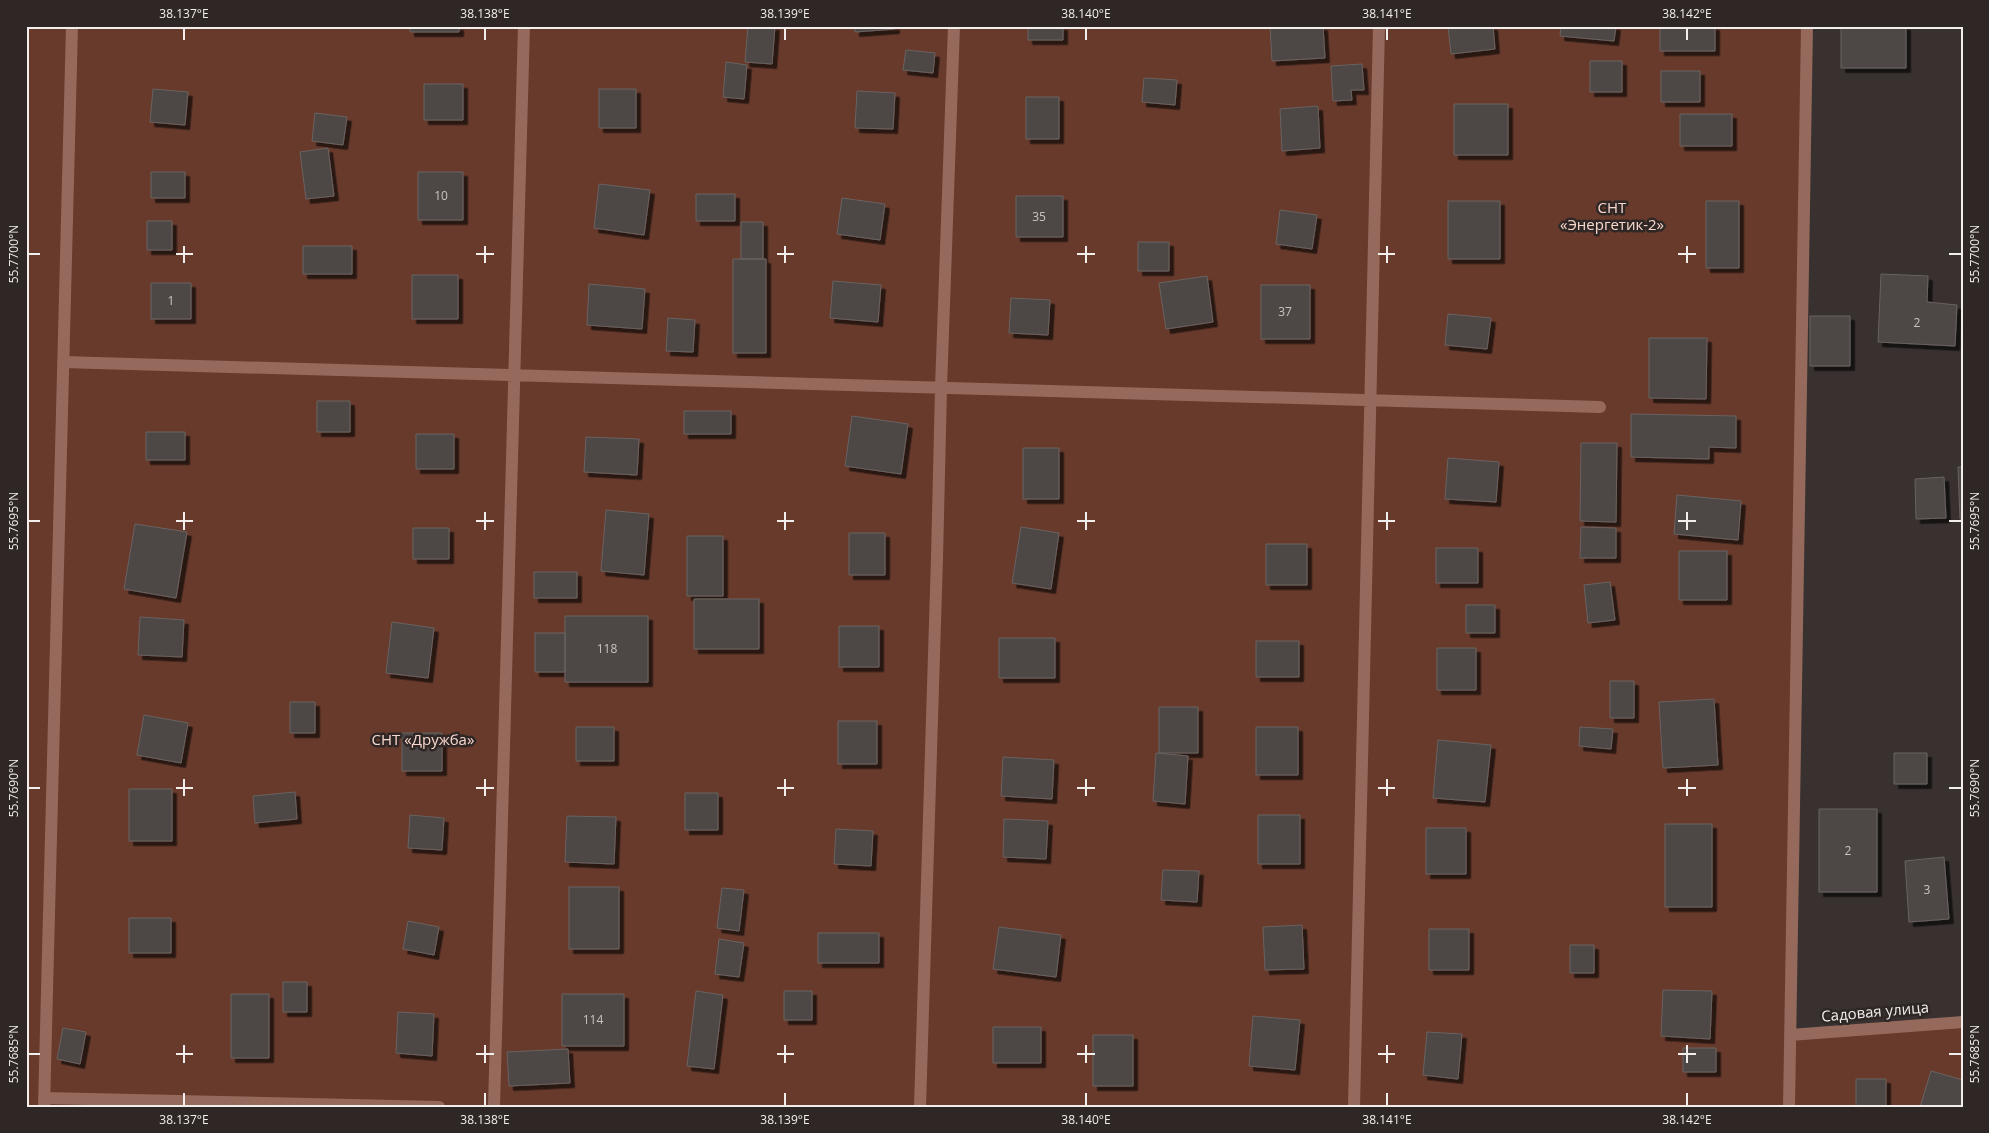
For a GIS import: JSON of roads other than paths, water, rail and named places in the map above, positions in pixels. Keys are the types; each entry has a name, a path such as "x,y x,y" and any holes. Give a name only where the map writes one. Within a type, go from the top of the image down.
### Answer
{"street":[{"path":"72,26 44,1102 439,1107"},
{"path":"494,1107 524,26"},
{"path":"920,1107 937,558 940,388 954,26"},
{"path":"1354,1107 1379,26"},
{"path":"1789,1107 1807,26"},
{"path":"63,362 1600,407"},
{"name":"Садовая улица","path":"1790,1035 1963,1022"}],"park label":[{"name":"СНТ «Энергетик-2»","path":"1612,216"},
{"name":"СНТ «Дружба»","path":"423,740"}]}
